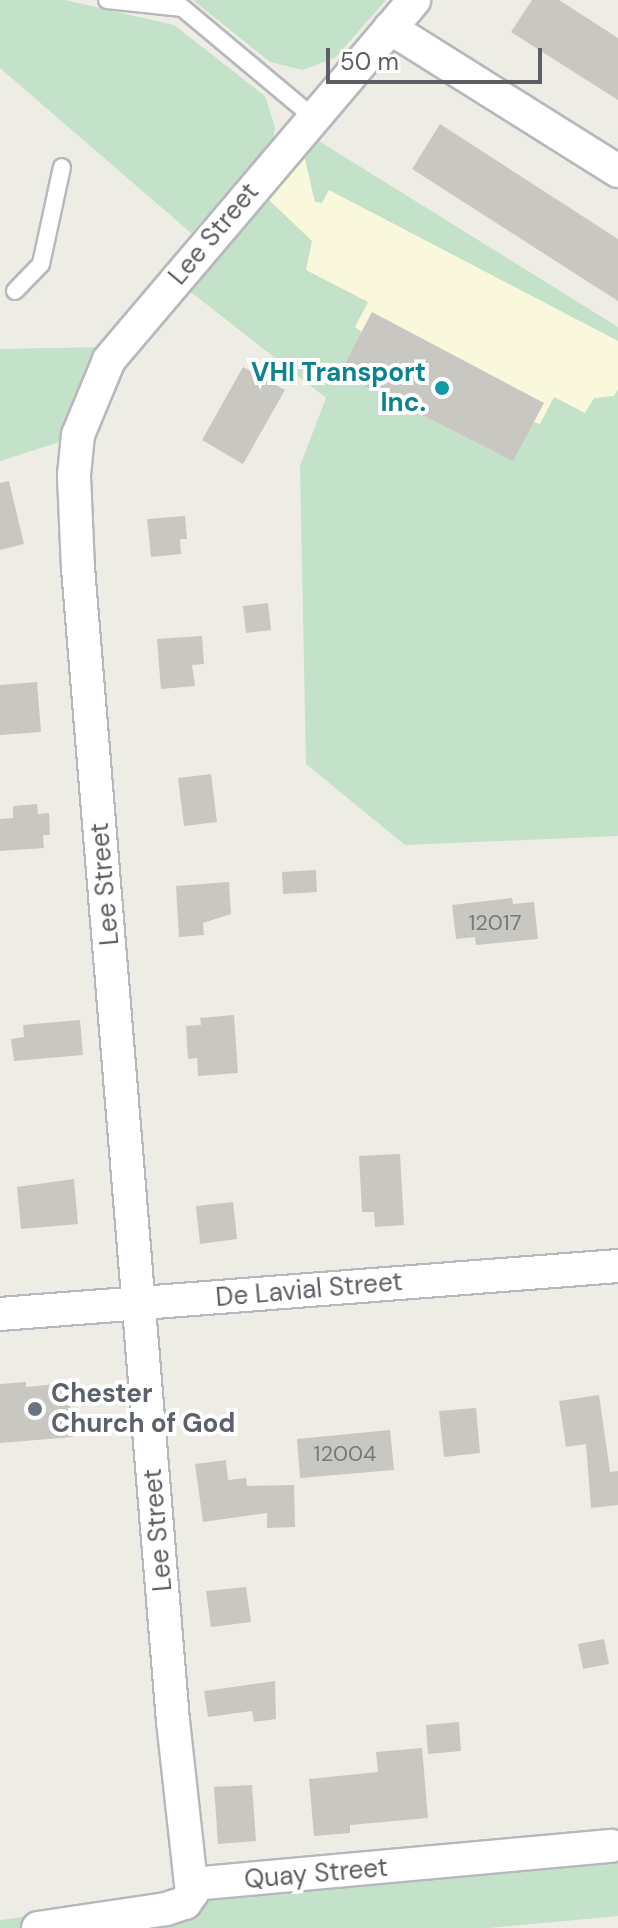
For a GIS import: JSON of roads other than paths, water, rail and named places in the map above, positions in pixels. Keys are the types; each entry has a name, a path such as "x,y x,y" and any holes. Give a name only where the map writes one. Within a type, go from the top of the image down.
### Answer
{"street":[{"name":"Lee Street","path":"192,1884 173,1721 78,568 74,475 78,435 109,360 414,0"},
{"path":"390,28 618,171"},
{"name":"De Lavial Street","path":"0,1314 618,1266"},
{"name":"Quay Street","path":"192,1884 611,1846"},
{"path":"38,1928 180,1906 189,1899 192,1884"}],"lane":[{"path":"107,0 178,4 313,117"},
{"path":"15,291 41,264 62,167"}],"place":[{"name":"VHI Transport Inc.","path":"442,388"},
{"name":"Chester Church of God","path":"35,1409"}]}
